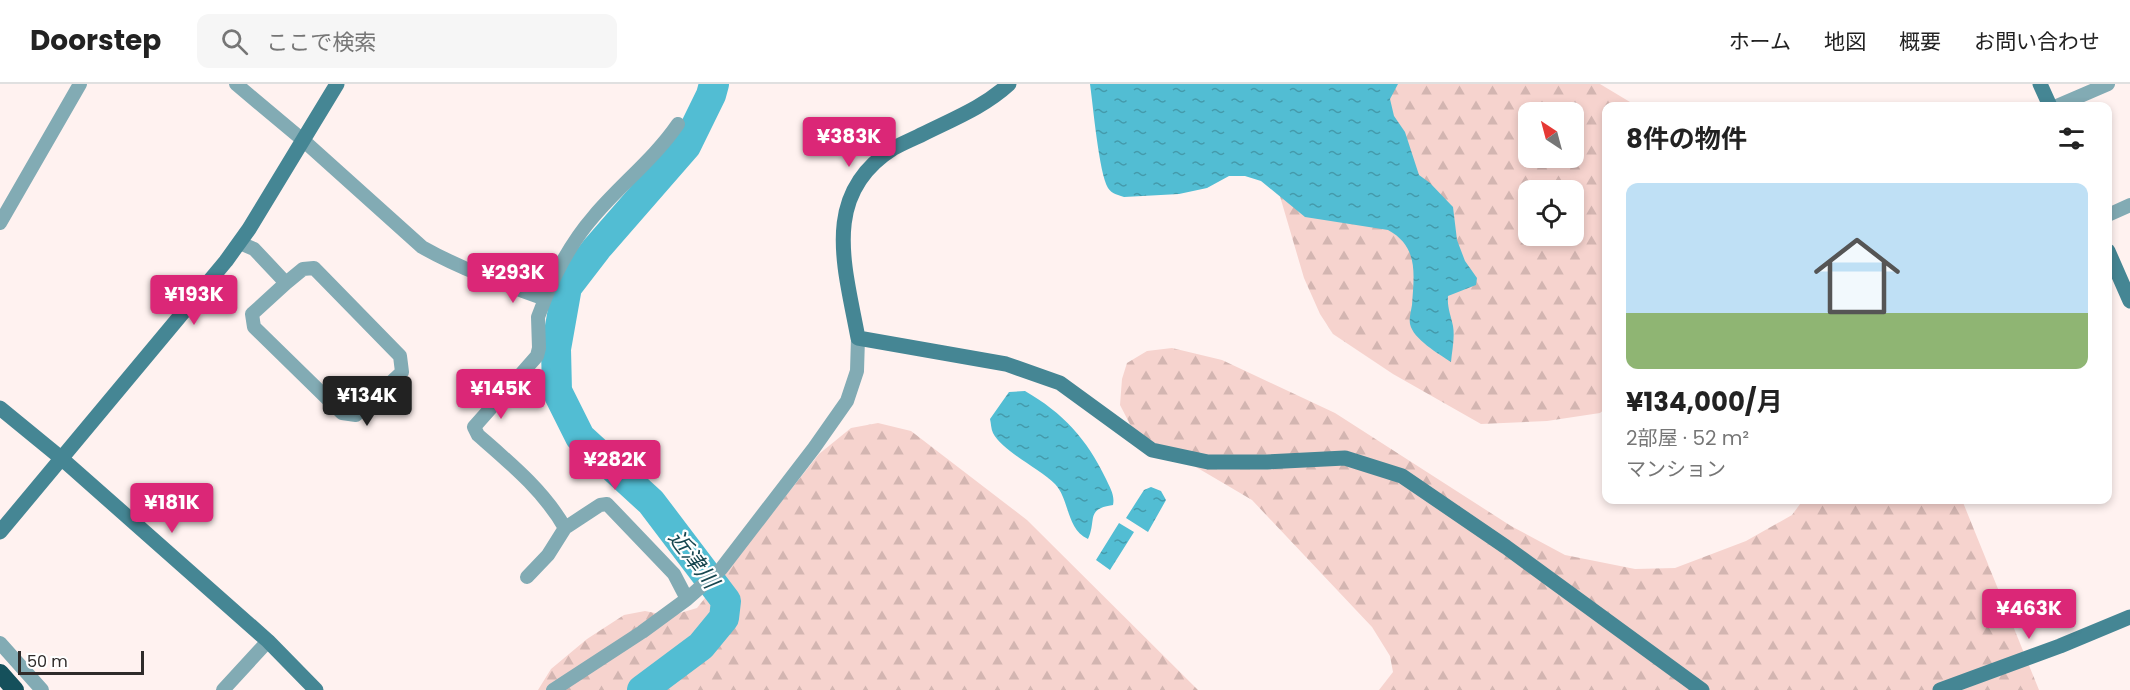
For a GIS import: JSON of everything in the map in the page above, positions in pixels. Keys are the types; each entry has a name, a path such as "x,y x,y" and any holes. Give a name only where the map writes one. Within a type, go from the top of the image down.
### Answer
{"highway":[{"path":"0,673 15,690"}],"street":[{"path":"0,223 80,84"},
{"path":"236,84 304,141 422,247 443,259 497,282 545,298"},
{"path":"0,532 240,243 337,84"},
{"path":"553,690 642,632 687,599 721,569 814,448 847,401 857,371 858,338 842,242 845,212 853,189 873,164 894,148 978,107 1009,84"},
{"path":"2040,84 2048,102"},
{"path":"2066,102 2108,84"},
{"path":"565,528 559,517 521,472 478,435 474,427 537,356 538,317 555,274 576,239 594,215 665,143 678,124"},
{"path":"2112,213 2130,205"},
{"path":"240,243 254,249 285,283"},
{"path":"2112,260 2130,301"},
{"path":"314,268 400,356 402,372 356,415 342,414 254,327 252,314 285,283 303,269 314,268"},
{"path":"858,338 1006,364 1060,383 1152,450 1208,462 1345,458 1402,476 1506,547 1702,690"},
{"path":"0,408 61,458 268,641 316,690"},
{"path":"527,577 548,555 565,528 600,505 607,504 674,574 687,599"},
{"path":"1940,690 2060,646 2130,617"},
{"path":"223,690 268,641"},
{"path":"0,643 42,690"}],"green space":[{"path":"1247,84 1600,84 1630,102 1602,102 1602,411 1600,413 1547,421 1481,424 1393,374 1333,334 1320,314 1304,278"},
{"path":"1172,348 1222,360 1335,413 1511,526 1565,555 1635,569 1675,568 1746,541 1792,515 1800,504 1964,504 2039,690 1379,690 1393,672 1390,656 1372,627 1252,500 1133,430 1120,405 1122,379 1127,363 1147,351"},
{"path":"878,423 911,431 1027,520 1198,690 538,690 551,669 587,639 624,615 645,611 670,616 697,608 819,454 851,428"}],"water":[{"path":"1090,84 1398,84 1390,99 1394,116 1405,132 1419,175 1453,207 1457,240 1465,261 1477,278 1476,285 1448,296 1454,330 1451,362 1427,346 1412,330 1410,319 1413,272 1410,253 1398,237 1388,230 1305,217 1261,181 1245,176 1229,176 1207,188 1179,194 1124,197 1111,192 1102,168"},
{"path":"1025,391 1051,408 1073,428 1091,451 1110,489 1113,505 1099,509 1095,513 1088,539 1076,528 1055,484 1012,453 993,433 990,419 1009,392"},
{"path":"1151,487 1161,491 1166,500 1148,532 1126,518 1144,490"},
{"path":"1119,523 1134,532 1110,570 1096,560"}],"waterway":[{"name":"近津川","path":"642,690 701,646 724,618 726,601 651,502 580,437 557,391 556,349 567,287 597,248 686,146 714,84"}]}
